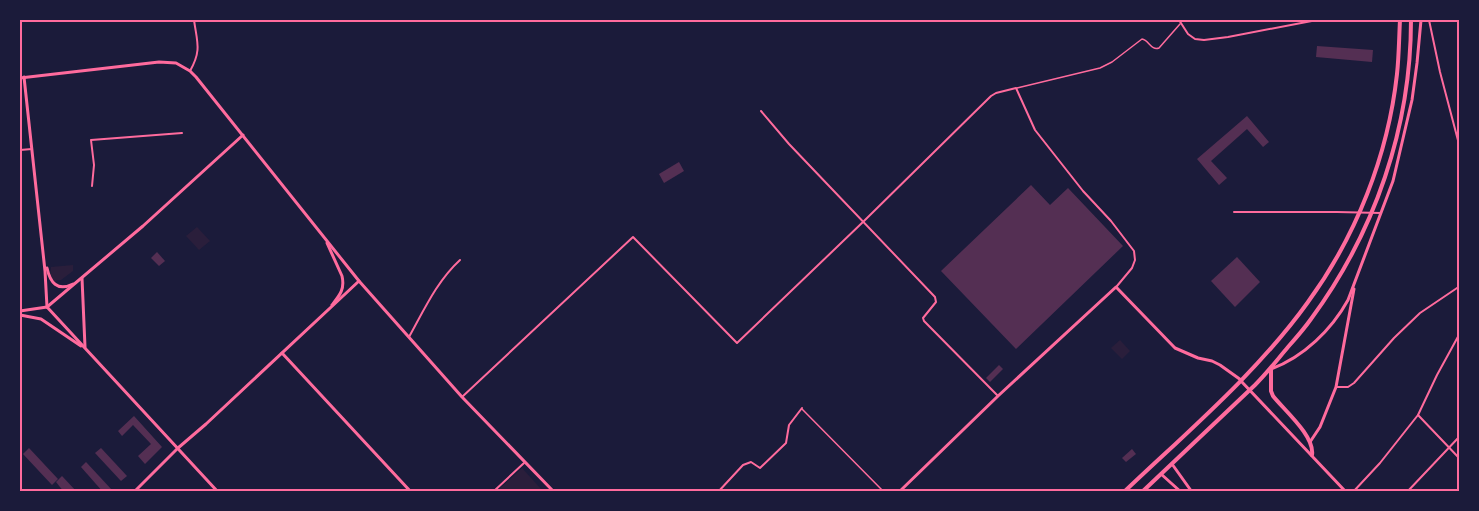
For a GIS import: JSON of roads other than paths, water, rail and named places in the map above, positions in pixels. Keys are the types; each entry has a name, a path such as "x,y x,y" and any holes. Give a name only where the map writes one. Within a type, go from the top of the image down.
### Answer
{"main road":[{"path":"1124,492 1241,381 1273,346 1307,304 1340,253 1377,167 1397,75 1400,20"},
{"path":"1142,492 1271,369 1311,320 1346,265 1382,187 1396,144 1405,98 1411,20"},
{"path":"1271,369 1273,396 1310,442 1312,455"}],"street":[{"path":"190,70 197,56 198,45 194,20"},
{"path":"1179,20 1188,34 1196,39 1204,40 1317,20"},
{"path":"1271,369 1284,364 1312,345 1340,315 1348,300 1393,181 1412,100 1418,63 1421,20"},
{"path":"1429,20 1460,148"},
{"path":"20,78 159,62 176,63 190,70 359,281 462,397 554,492"},
{"path":"24,77 44,256 47,308 218,492"},
{"path":"462,397 633,237 737,343 991,96 1016,88 1035,130 1134,251 1135,260 1132,268 1116,287 899,492"},
{"path":"761,111 789,144 935,297 936,302 924,315 924,321 998,396"},
{"path":"92,186 94,165 91,140 182,133"},
{"path":"20,313 47,308 143,226 243,135"},
{"path":"20,150 32,149"},
{"path":"1234,212 1381,213"},
{"path":"325,238 344,282 344,288 332,306"},
{"path":"44,256 49,275 56,285 64,288 82,278"},
{"path":"409,337 435,290 450,269 460,260"},
{"path":"82,278 84,349"},
{"path":"134,492 178,448 359,281"},
{"path":"1310,442 1320,427 1336,387 1356,281"},
{"path":"1336,387 1348,387 1354,383 1420,313 1460,286"},
{"path":"1116,287 1174,348 1197,358 1212,361 1241,381 1341,485 1345,492"},
{"path":"20,313 41,319 84,349"},
{"path":"1353,492 1380,464 1418,415 1460,333"},
{"path":"282,353 411,492"},
{"path":"718,492 746,462 751,462 760,468 786,443 789,425 802,408"},
{"path":"1418,415 1460,459"},
{"path":"1407,492 1460,436"},
{"path":"494,492 525,462"},
{"path":"1171,464 1191,491"},
{"path":"1161,474 1181,492"},
{"path":"546,492 550,488"}],"lane":[{"path":"1016,88 1100,68 1112,62 1142,39 1145,39 1153,48 1159,48 1180,24"},
{"path":"802,408 884,492"}]}
